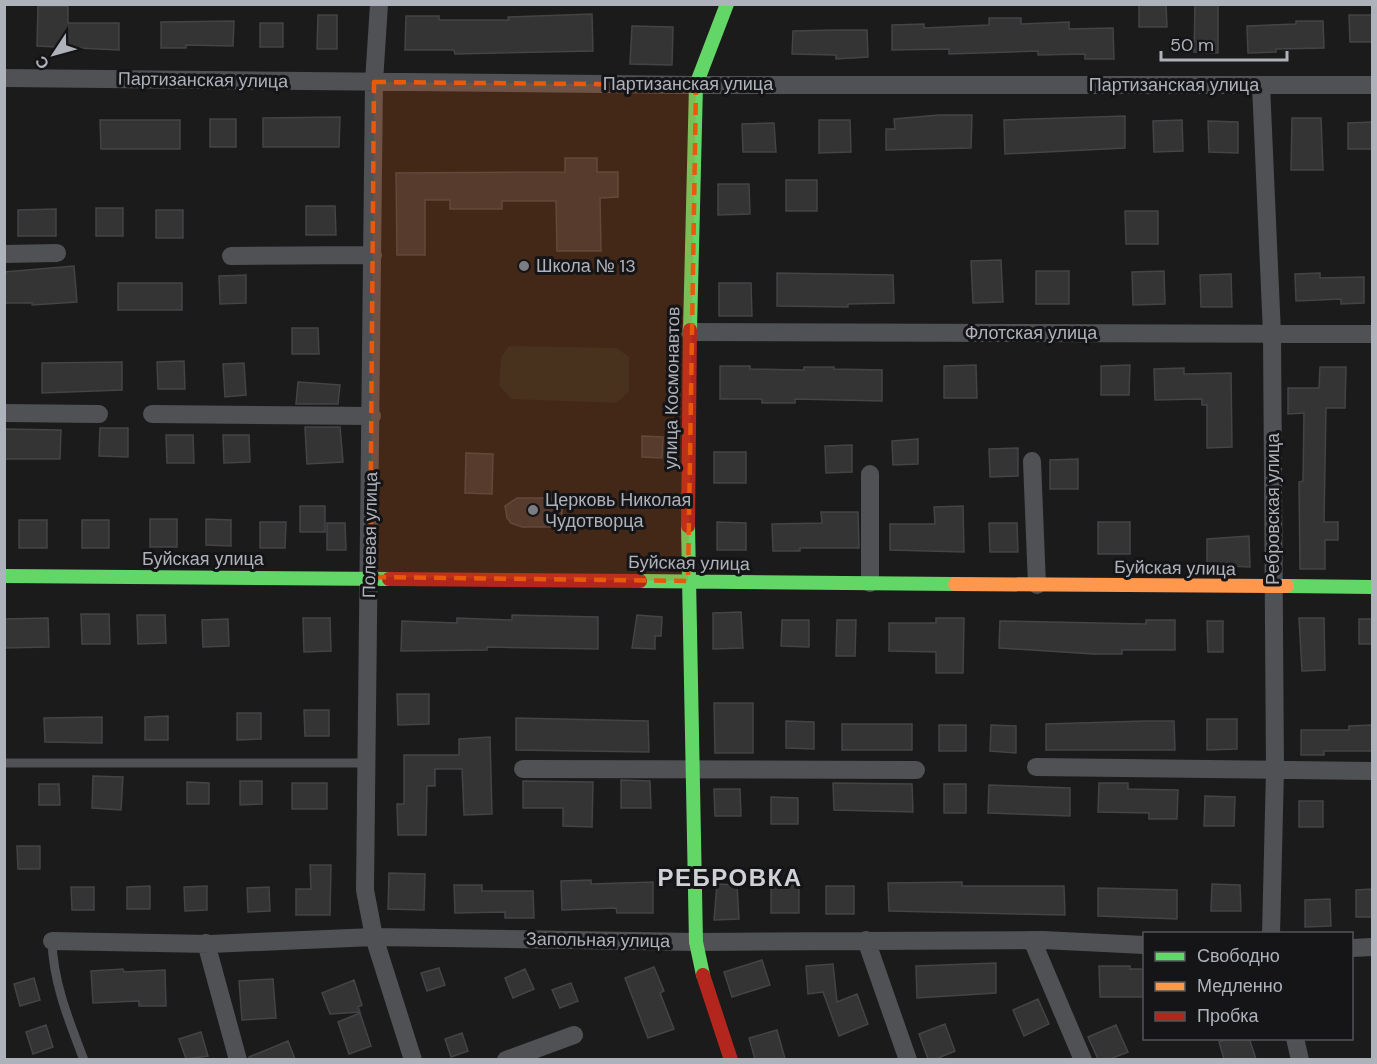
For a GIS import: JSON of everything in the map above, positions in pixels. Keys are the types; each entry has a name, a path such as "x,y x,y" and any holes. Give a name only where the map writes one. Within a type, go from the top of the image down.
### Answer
{"street":[{"name":"Полевая улица","path":"379,4 374,82 365,890 374,937 413,1059"},
{"name":"улица Космонавтов","path":"727,4 696,85 690,332 688,581 696,942 705,986 731,1059"},
{"name":"Партизанская улица","path":"4,78 696,85 1372,84"},
{"name":"Ребровская улица","path":"1261,85 1272,334 1275,770 1271,932"},
{"path":"4,254 57,253"},
{"path":"231,256 373,255"},
{"name":"Флотская улица","path":"690,332 1372,334"},
{"path":"4,413 99,414"},
{"path":"152,414 372,416"},
{"path":"1032,461 1037,585"},
{"path":"870,474 870,583"},
{"name":"Буйская улица","path":"4,576 370,577 1372,587"},
{"path":"1036,767 1372,771"},
{"path":"523,769 916,770"},
{"name":"Запольная улица","path":"52,941 206,943 374,937 696,942 1032,940 1143,945"},
{"path":"866,940 908,1059"},
{"path":"1032,940 1083,1059"},
{"path":"206,943 238,1059"},
{"path":"1353,948 1372,947"},
{"path":"506,1059 574,1035"},
{"path":"1295,1040 1300,1059"}],"lane":[{"path":"4,763 367,763"},
{"path":"52,941 53,963 66,1012 84,1059"}],"highlighted area":[{"path":"374,82 696,85 688,581 370,577"}],"shaded area":[{"path":"509,346 617,348 629,357 629,392 616,403 511,399 499,385 501,357"}],"building":[{"path":"1139,4 1166,4 1167,27 1139,27"},
{"path":"1195,4 1218,4 1218,53 1194,52"},
{"path":"38,6 68,6 68,23 119,23 119,50 37,46"},
{"path":"592,14 593,51 455,54 454,50 405,50 406,16 439,16 439,20 509,20 508,17"},
{"path":"318,15 337,15 337,49 317,49"},
{"path":"1349,15 1372,15 1372,42 1350,42"},
{"path":"989,18 1021,18 1021,24 1069,22 1069,29 1113,28 1114,59 1085,59 1085,54 1038,55 1038,51 949,54 949,49 892,50 892,25 924,24 924,28 989,25"},
{"path":"234,21 233,46 186,45 186,48 161,48 161,22"},
{"path":"1296,21 1323,21 1324,48 1276,49 1276,52 1248,53 1247,26 1296,24"},
{"path":"260,23 283,23 283,47 260,47"},
{"path":"632,26 673,27 672,65 630,64"},
{"path":"867,30 868,57 836,59 836,55 792,54 793,31"},
{"path":"972,115 971,148 886,150 886,129 895,129 894,119"},
{"path":"1125,116 1125,148 1005,154 1004,120"},
{"path":"340,117 339,147 263,147 263,118"},
{"path":"1292,118 1321,118 1323,170 1291,170"},
{"path":"210,119 236,119 236,147 210,147"},
{"path":"100,120 180,120 180,149 101,149"},
{"path":"819,120 850,120 851,152 819,153"},
{"path":"1182,120 1183,151 1154,152 1153,121"},
{"path":"1208,121 1238,122 1238,153 1209,152"},
{"path":"1372,122 1372,149 1348,149 1348,123"},
{"path":"774,123 776,152 743,152 742,124"},
{"path":"565,158 597,158 597,172 618,172 618,197 600,198 601,251 557,251 556,201 502,201 502,209 450,209 450,200 425,200 425,255 397,255 396,173 565,172"},
{"path":"786,180 817,180 817,211 786,211"},
{"path":"718,184 749,184 750,214 718,215"},
{"path":"306,206 335,206 336,235 306,235"},
{"path":"96,208 123,208 123,236 96,236"},
{"path":"56,209 56,236 18,236 18,210"},
{"path":"156,210 183,210 183,238 156,238"},
{"path":"1125,211 1158,211 1158,244 1126,244"},
{"path":"1001,260 1003,302 973,303 971,261"},
{"path":"74,266 77,302 32,305 32,303 4,303 4,272"},
{"path":"1036,271 1069,271 1069,304 1036,304"},
{"path":"1164,271 1165,304 1133,305 1132,272"},
{"path":"777,273 893,275 894,303 848,304 848,307 777,306"},
{"path":"1320,273 1320,278 1364,277 1364,303 1341,304 1341,299 1296,301 1295,274"},
{"path":"1231,274 1232,307 1201,307 1200,275"},
{"path":"246,275 246,303 220,304 219,276"},
{"path":"118,283 182,283 182,310 118,310"},
{"path":"719,283 751,283 752,316 719,316"},
{"path":"292,328 318,328 319,354 292,354"},
{"path":"184,361 185,389 158,389 157,362"},
{"path":"122,362 122,390 42,393 42,363"},
{"path":"244,363 246,395 225,397 223,364"},
{"path":"976,365 977,398 944,398 944,366"},
{"path":"1130,365 1129,395 1101,395 1101,366"},
{"path":"720,366 750,366 750,369 804,370 804,367 834,367 834,369 882,370 882,401 795,399 795,403 762,403 762,399 720,399"},
{"path":"1320,367 1346,367 1345,408 1326,408 1324,522 1338,522 1338,540 1325,540 1325,569 1300,569 1299,482 1303,481 1304,413 1288,414 1288,388 1319,388"},
{"path":"1184,368 1184,374 1231,373 1232,447 1207,448 1207,405 1202,405 1202,399 1155,400 1154,369"},
{"path":"298,382 340,385 338,404 296,404"},
{"path":"305,427 340,427 343,462 307,464"},
{"path":"100,428 128,428 128,457 99,456"},
{"path":"4,429 61,430 60,459 4,459"},
{"path":"166,435 193,435 194,463 167,463"},
{"path":"223,435 249,435 250,462 224,463"},
{"path":"642,436 663,437 662,458 642,457"},
{"path":"918,439 918,464 893,465 892,441"},
{"path":"852,445 852,472 826,473 825,446"},
{"path":"1018,448 1018,476 990,477 989,449"},
{"path":"714,452 746,452 746,483 714,483"},
{"path":"466,453 493,454 492,494 465,493"},
{"path":"1078,459 1078,489 1050,489 1050,460"},
{"name":"Церковь Николая Чудотворца","path":"517,498 562,498 562,527 522,527 511,523 507,518 505,506"},
{"path":"300,506 325,506 325,532 300,532"},
{"path":"963,506 964,552 890,550 890,524 935,524 934,507"},
{"path":"821,512 858,512 859,548 800,548 800,551 773,551 772,524 822,523"},
{"path":"150,519 177,519 177,547 150,547"},
{"path":"206,519 231,520 231,546 206,545"},
{"path":"19,520 47,520 47,548 19,548"},
{"path":"82,520 109,520 109,548 82,548"},
{"path":"260,522 286,522 285,548 260,548"},
{"path":"717,522 746,523 746,550 717,550"},
{"path":"1098,522 1130,522 1130,554 1098,554"},
{"path":"327,523 345,523 346,550 327,550"},
{"path":"989,523 1017,523 1018,552 990,552"},
{"path":"1249,536 1250,567 1207,565 1207,539"},
{"path":"741,612 743,648 713,649 713,613"},
{"path":"81,614 109,614 110,644 82,644"},
{"path":"137,615 165,615 166,643 138,644"},
{"path":"512,615 598,617 598,649 487,647 487,650 401,651 402,621 457,623 457,618 512,620"},
{"path":"637,615 662,617 661,636 655,636 655,649 632,648"},
{"path":"48,618 49,647 4,648 4,619"},
{"path":"303,618 330,618 331,651 304,652"},
{"path":"936,618 964,618 963,673 936,673 936,652 889,651 889,623 936,623"},
{"path":"1299,618 1324,618 1325,670 1302,671"},
{"path":"228,619 229,646 203,647 202,620"},
{"path":"1359,619 1372,619 1372,644 1359,644"},
{"path":"782,620 809,620 809,647 781,646"},
{"path":"837,620 856,620 855,656 836,656"},
{"path":"1146,620 1175,620 1175,650 1122,650 1122,654 1094,654 999,648 1000,621 1146,624"},
{"path":"1207,621 1223,621 1223,652 1208,652"},
{"path":"397,694 429,694 429,724 398,725"},
{"path":"714,703 753,703 753,753 715,753"},
{"path":"304,710 329,710 329,736 305,736"},
{"path":"237,713 261,713 261,739 237,740"},
{"path":"168,716 168,740 145,740 145,717"},
{"path":"102,717 102,743 45,742 44,718"},
{"path":"516,718 648,721 649,752 516,750"},
{"path":"1207,719 1237,719 1237,749 1207,750"},
{"path":"786,721 814,722 814,749 786,748"},
{"path":"1174,721 1175,750 1046,750 1046,724"},
{"path":"842,724 912,724 912,750 842,750"},
{"path":"939,725 966,725 966,751 939,751"},
{"path":"991,725 1016,726 1016,753 990,751"},
{"path":"1372,725 1372,751 1324,751 1324,755 1301,755 1301,730 1349,730 1349,726"},
{"path":"490,737 492,814 464,815 462,769 435,769 435,786 427,786 426,835 398,835 397,804 404,804 404,755 459,755 459,739"},
{"path":"93,776 123,777 121,810 92,808"},
{"path":"621,780 650,781 651,808 621,808"},
{"path":"240,781 262,781 262,804 240,805"},
{"path":"523,781 593,782 592,827 563,826 563,808 523,808"},
{"path":"187,782 209,783 209,804 187,804"},
{"path":"292,783 327,783 327,809 292,809"},
{"path":"833,783 912,784 913,812 834,810"},
{"path":"1099,783 1128,783 1128,789 1178,790 1177,819 1149,819 1149,813 1098,812"},
{"path":"39,784 59,784 60,805 39,805"},
{"path":"944,784 966,784 966,813 944,813"},
{"path":"989,785 1070,788 1070,816 988,813"},
{"path":"714,789 740,789 741,816 715,816"},
{"path":"1205,796 1235,797 1234,826 1204,826"},
{"path":"771,797 798,798 798,824 771,824"},
{"path":"1299,801 1323,801 1323,827 1299,827"},
{"path":"17,846 40,846 40,869 18,869"},
{"path":"310,865 331,865 330,915 296,915 296,889 311,889"},
{"path":"389,873 425,874 424,910 388,909"},
{"path":"591,880 591,884 653,882 653,913 617,913 616,908 562,910 561,881"},
{"path":"962,882 962,886 1064,886 1065,915 889,911 888,883"},
{"path":"717,884 737,885 739,919 714,920"},
{"path":"1212,884 1240,885 1241,911 1211,911"},
{"path":"454,885 482,885 482,891 533,891 534,918 505,918 505,912 455,913"},
{"path":"771,885 799,885 799,913 771,913"},
{"path":"150,886 150,909 127,909 127,887"},
{"path":"207,886 207,910 185,911 184,887"},
{"path":"826,886 854,886 854,914 826,914"},
{"path":"71,887 94,887 94,910 72,910"},
{"path":"269,887 270,911 248,912 247,888"},
{"path":"1098,888 1177,890 1177,919 1098,916"},
{"path":"1372,889 1372,917 1356,917 1356,890"},
{"path":"1330,899 1331,926 1305,927 1305,900"},
{"path":"762,960 770,985 732,997 724,972"},
{"path":"996,963 996,993 917,998 916,966"},
{"path":"833,964 837,1002 857,994 868,1024 839,1036 823,992 808,994 806,966"},
{"path":"1099,966 1130,966 1130,969 1143,969 1143,997 1100,997"},
{"path":"654,967 664,991 660,993 674,1029 648,1038 625,978"},
{"path":"439,968 445,985 427,991 421,973"},
{"path":"123,969 124,972 165,970 166,1006 139,1006 139,1001 93,1003 91,971"},
{"path":"525,969 534,989 513,998 505,978"},
{"path":"34,978 40,1000 20,1006 14,984"},
{"path":"273,979 276,1018 242,1020 239,981"},
{"path":"354,980 362,1005 358,1007 360,1012 330,1014 322,993"},
{"path":"571,983 578,1001 560,1008 552,990"},
{"path":"1038,999 1049,1024 1024,1036 1013,1010"},
{"path":"360,1013 371,1046 349,1054 338,1022"},
{"path":"945,1024 955,1051 936,1059 928,1059 919,1034"},
{"path":"46,1025 53,1047 33,1054 26,1032"},
{"path":"1116,1025 1128,1052 1110,1059 1098,1059 1088,1037"},
{"path":"777,1030 785,1059 755,1059 749,1038"},
{"path":"201,1032 208,1056 186,1059 179,1039"},
{"path":"462,1033 468,1051 451,1057 445,1039"},
{"path":"1250,1040 1256,1059 1224,1059 1219,1042"},
{"path":"288,1041 295,1059 249,1059 249,1057"}],"traffic: fast":[{"path":"690,330 696,85 727,4"},
{"path":"688,526 696,942 703,975"},
{"path":"4,576 389,579"},
{"path":"640,581 955,584"},
{"path":"1287,586 1372,587"}],"traffic: slow":[{"path":"955,584 1287,586"}],"traffic: jam":[{"path":"688,526 690,330"},
{"path":"389,579 640,581"},
{"path":"703,975 731,1060"}],"place":[{"name":"Школа № 13","path":"524,266"},
{"name":"Церковь Николая Чудотворца","path":"533,510"}],"district":[{"name":"РЕБРОВКА","path":"730,877"}]}
